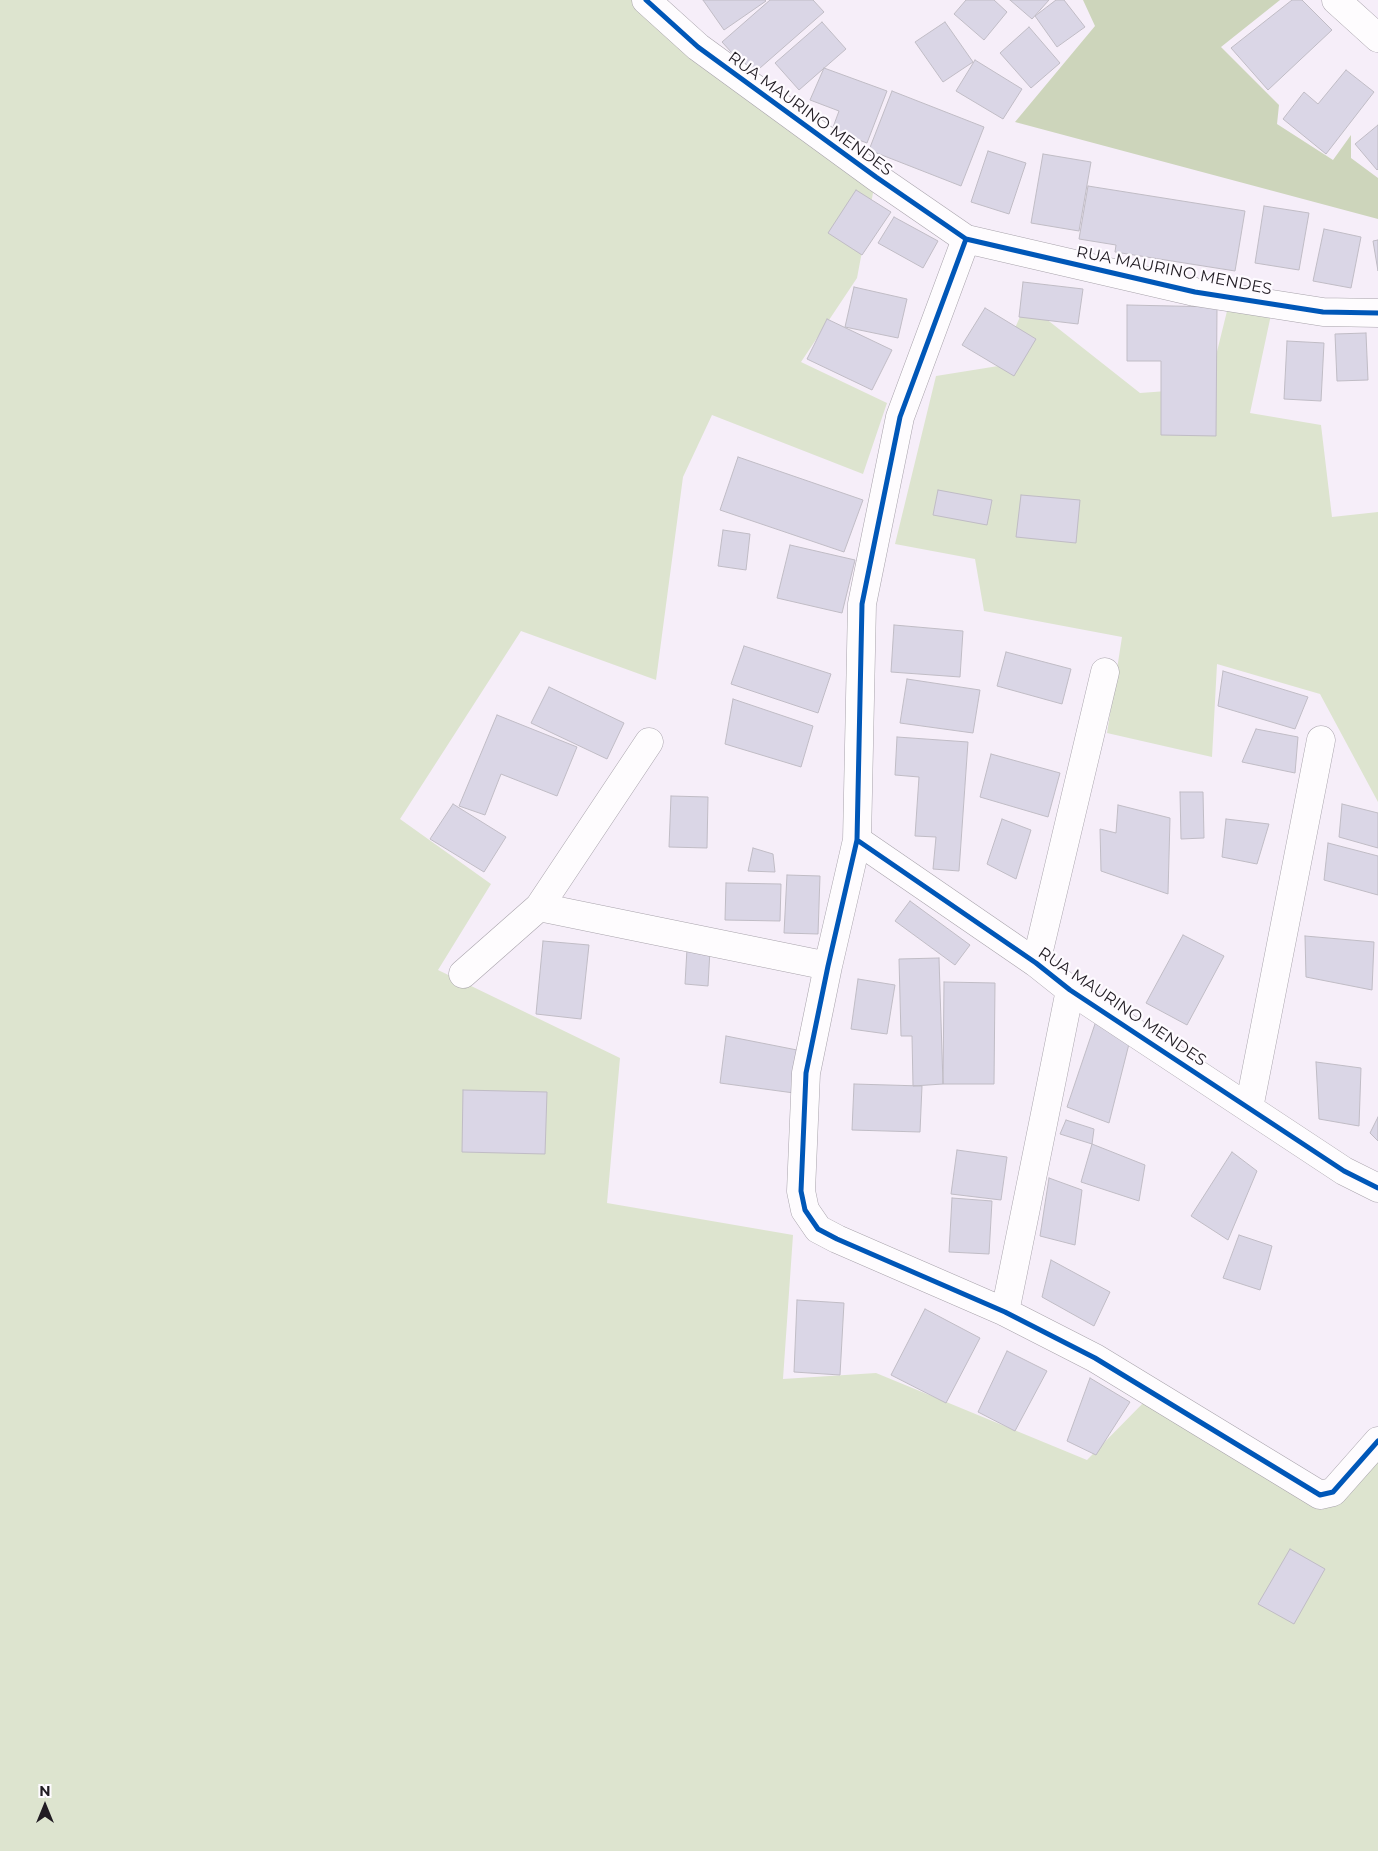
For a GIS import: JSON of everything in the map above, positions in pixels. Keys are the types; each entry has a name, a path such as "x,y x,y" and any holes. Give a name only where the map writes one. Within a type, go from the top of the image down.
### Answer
{"street":[{"name":"RUA MAURINO MENDES","path":"646,0 706,53 876,177 966,239 1196,292 1323,312 1378,313"},
{"path":"1336,0 1378,38"},
{"path":"966,239 900,417 862,604 857,840 806,1073 800,1191 805,1210 818,1229 1005,1312 1095,1358 1230,1438 1320,1495 1333,1492 1378,1442"},
{"name":"RUA MAURINO MENDES","path":"1036,963 1105,672"},
{"path":"1249,1108 1321,740"},
{"path":"463,974 539,907 649,742"},
{"name":"RUA MAURINO MENDES","path":"857,840 1036,963 1070,990 1344,1171 1378,1188"},
{"path":"539,907 828,966"},
{"path":"1005,1312 1070,990"}],"green space":[{"path":"0,0 645,0 876,177 857,278 801,362 887,403 863,474 712,415 683,477 656,680 521,631 400,819 491,884 438,970 620,1058 607,1203 793,1235 783,1379 876,1373 1087,1460 1148,1398 1322,1510 1378,1449 1378,1851 0,1851"},
{"path":"1083,0 1280,0 1221,47 1279,105 1277,124 1333,160 1351,135 1351,158 1378,178 1378,219 1015,122 1095,26"},
{"path":"1026,303 1140,393 1208,388 1229,303 1272,310 1250,413 1321,425 1332,517 1378,512 1378,802 1320,694 1217,664 1212,757 1107,733 1122,637 984,611 975,559 895,544 936,376 1017,363 1012,335"}],"building":[{"path":"703,0 765,0 766,1 724,30"},
{"path":"770,0 813,0 824,12 752,75 722,42"},
{"path":"966,0 994,0 1007,12 984,40 954,14"},
{"path":"1010,0 1049,0 1032,19"},
{"path":"1056,0 1064,0 1085,27 1057,47 1035,16"},
{"path":"1292,0 1302,0 1332,30 1268,90 1231,48"},
{"path":"822,22 846,49 799,90 775,63"},
{"path":"945,22 973,62 943,82 915,42"},
{"path":"1029,27 1060,63 1031,88 1000,53"},
{"path":"975,60 1022,89 1003,119 956,91"},
{"path":"824,68 887,91 867,143 832,130 839,111 810,100"},
{"path":"1346,70 1374,92 1326,154 1283,119 1304,92 1318,104"},
{"path":"892,91 984,127 961,186 869,150"},
{"path":"1378,125 1378,169 1377,170 1355,144"},
{"path":"988,151 1026,163 1009,214 971,202"},
{"path":"1043,154 1091,162 1079,231 1031,223"},
{"path":"1088,186 1245,211 1235,271 1115,252 1116,245 1079,239"},
{"path":"856,190 891,212 862,255 828,233"},
{"path":"1264,206 1309,213 1299,270 1255,263"},
{"path":"894,217 938,241 923,268 878,243"},
{"path":"1324,229 1361,237 1351,288 1313,281"},
{"path":"1378,240 1378,271 1373,241"},
{"path":"1023,282 1083,289 1078,324 1019,317"},
{"path":"854,287 907,299 898,338 845,327"},
{"path":"1127,305 1217,307 1216,436 1161,435 1161,361 1127,361"},
{"path":"985,308 1036,339 1014,376 962,345"},
{"path":"827,319 892,350 872,390 807,359"},
{"path":"1366,333 1368,380 1337,381 1335,334"},
{"path":"1287,341 1324,343 1321,401 1284,399"},
{"path":"738,457 863,500 844,552 720,510"},
{"path":"938,490 992,500 987,525 933,515"},
{"path":"1021,495 1080,500 1076,543 1016,537"},
{"path":"723,530 750,534 746,570 718,566"},
{"path":"790,545 855,560 842,613 777,598"},
{"path":"894,625 963,631 960,677 891,672"},
{"path":"744,646 831,674 818,713 731,684"},
{"path":"1006,652 1071,669 1062,704 997,686"},
{"path":"1223,671 1308,697 1295,729 1218,706"},
{"path":"907,679 980,690 973,733 900,723"},
{"path":"549,687 624,723 607,759 531,723"},
{"path":"733,699 813,726 801,767 725,744"},
{"path":"497,715 577,747 557,796 501,774 485,815 459,806"},
{"path":"1256,729 1298,737 1295,773 1242,762"},
{"path":"897,737 968,742 959,871 933,869 936,837 915,836 919,777 895,775"},
{"path":"991,754 1060,773 1048,817 980,797"},
{"path":"1180,792 1203,792 1204,838 1181,839"},
{"path":"671,796 708,797 707,848 669,847"},
{"path":"453,804 506,837 484,872 430,839"},
{"path":"1342,804 1378,813 1378,848 1339,837"},
{"path":"1118,805 1170,818 1168,894 1101,871 1100,829 1116,833"},
{"path":"1002,819 1031,830 1016,879 987,864"},
{"path":"1226,819 1269,824 1257,864 1222,857"},
{"path":"1328,843 1378,856 1378,895 1324,880"},
{"path":"753,848 773,854 775,872 748,871"},
{"path":"787,875 820,876 818,934 784,933"},
{"path":"726,883 781,884 780,921 725,920"},
{"path":"910,901 970,945 955,965 895,921"},
{"path":"1183,935 1224,956 1187,1025 1146,1003"},
{"path":"1305,936 1374,942 1372,990 1306,977"},
{"path":"543,941 589,945 581,1019 536,1014"},
{"path":"687,949 710,950 708,986 685,984"},
{"path":"939,958 943,1084 913,1086 912,1036 901,1036 899,959"},
{"path":"858,979 895,985 887,1034 851,1029"},
{"path":"944,982 995,983 994,1084 943,1084"},
{"path":"1097,1018 1130,1040 1109,1123 1067,1107"},
{"path":"726,1036 797,1050 794,1093 720,1083"},
{"path":"1316,1062 1361,1068 1359,1126 1319,1119"},
{"path":"854,1084 922,1086 920,1132 852,1130"},
{"path":"463,1090 547,1092 545,1154 462,1152"},
{"path":"1378,1117 1378,1141 1370,1133"},
{"path":"1066,1120 1094,1129 1092,1144 1060,1134"},
{"path":"1092,1144 1145,1165 1139,1201 1081,1182"},
{"path":"957,1150 1007,1157 1001,1200 951,1194"},
{"path":"1232,1152 1257,1171 1228,1240 1191,1216"},
{"path":"1049,1178 1082,1190 1075,1245 1040,1236"},
{"path":"952,1198 992,1201 989,1254 949,1252"},
{"path":"1239,1235 1272,1246 1260,1290 1223,1278"},
{"path":"1051,1260 1110,1292 1094,1326 1042,1297"},
{"path":"797,1300 844,1303 840,1375 794,1372"},
{"path":"925,1309 980,1338 946,1403 891,1375"},
{"path":"1007,1351 1047,1371 1015,1431 978,1412"},
{"path":"1090,1378 1130,1402 1096,1455 1067,1441"},
{"path":"1290,1549 1325,1569 1294,1624 1258,1604"}],"cycle path":[{"path":"646,0 698,47 876,177 966,239 1195,292 1323,312 1378,313"},
{"path":"966,239 900,417 862,604 857,840 806,1073 801,1191 805,1210 818,1229 837,1239 1005,1312 1095,1358 1320,1495 1333,1492 1378,1441"},
{"path":"857,840 1036,963 1070,990 1344,1171 1378,1188"}]}
